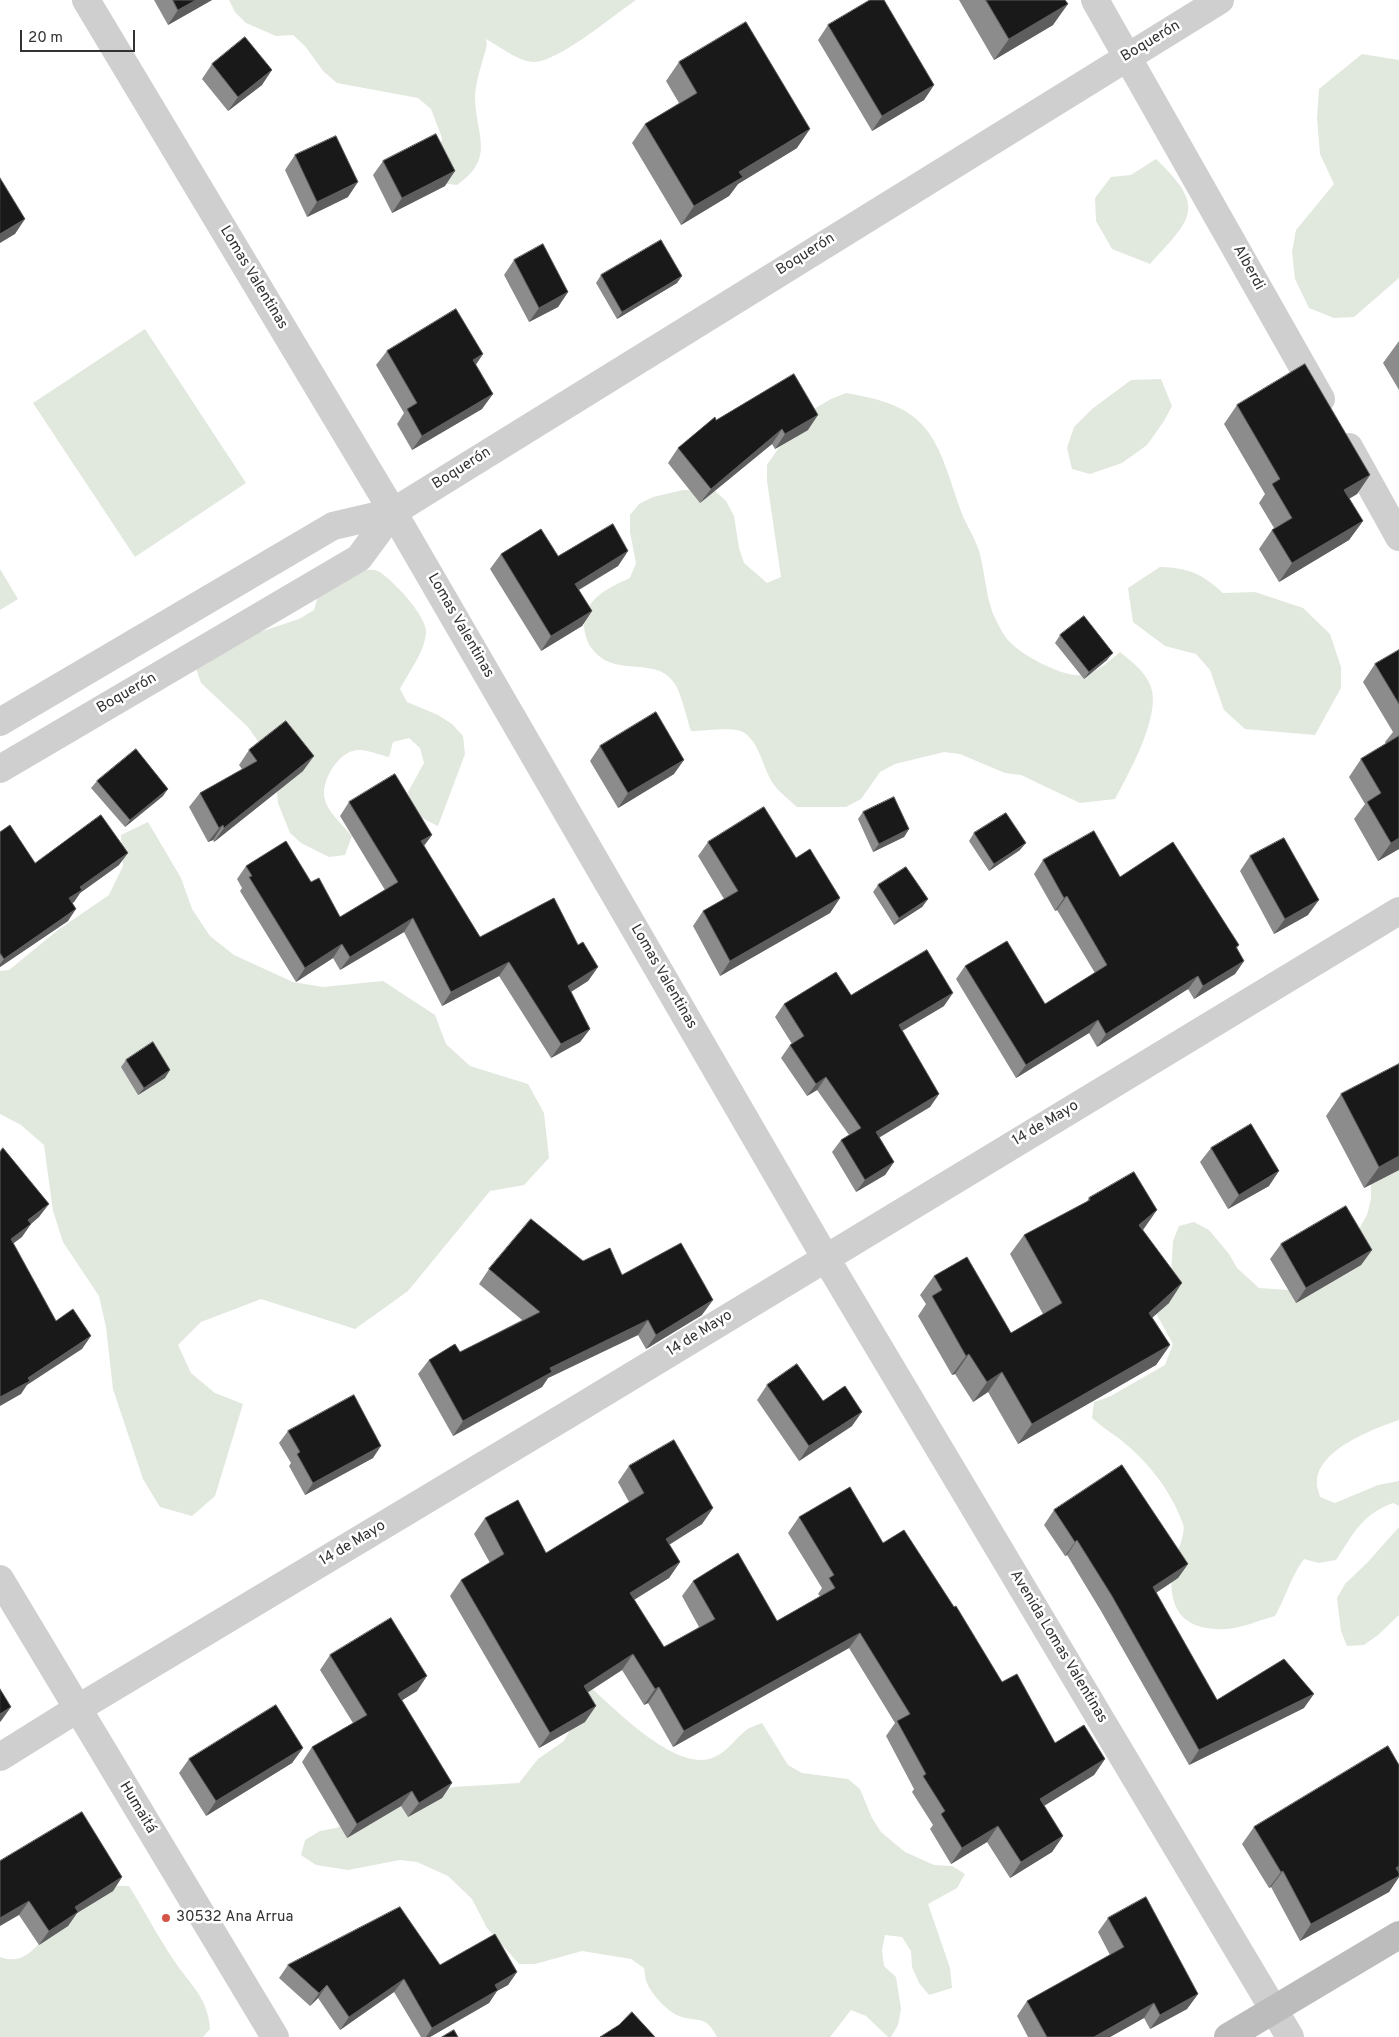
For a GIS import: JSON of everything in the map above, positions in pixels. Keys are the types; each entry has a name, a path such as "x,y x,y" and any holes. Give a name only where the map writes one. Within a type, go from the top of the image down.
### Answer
{"main road":[{"path":"1228,2037 1399,1935"}],"street":[{"name":"Lomas Valentinas","path":"86,0 393,512 825,1257"},
{"name":"Alberdi","path":"1096,0 1399,537"},
{"name":"Boquerón","path":"0,722 333,526 393,512 1220,0"},
{"name":"Boquerón","path":"0,769 358,558 393,512"},
{"name":"14 de Mayo","path":"0,1757 1399,911"},
{"name":"Avenida Lomas Valentinas","path":"825,1257 1290,2037"},
{"name":"Humaitá","path":"0,1579 275,2037"}],"shaded area":[{"path":"229,0 636,0 571,46 544,60 534,62 522,59 486,39 487,45 475,92 481,146 480,156 469,175 457,185 440,183 436,168 442,138 431,109 418,98 337,83 324,72 305,46 293,35 276,36 246,23 235,12"},
{"path":"1362,54 1399,60 1399,278 1354,317 1334,318 1309,308 1295,279 1292,252 1296,230 1334,184 1320,154 1317,118 1319,89"},
{"path":"1156,159 1182,190 1188,202 1188,213 1176,235 1150,264 1112,249 1096,221 1095,198 1111,177 1131,175"},
{"path":"145,329 246,483 135,557 33,403"},
{"path":"1161,379 1172,406 1147,445 1122,463 1090,474 1072,469 1067,448 1074,427 1092,409 1131,380"},
{"path":"846,393 892,404 912,415 929,433 943,459 961,512 979,551 992,611 1006,638 1011,643 1025,654 1055,670 1075,675 1093,672 1120,652 1138,667 1145,676 1151,687 1153,699 1152,713 1142,744 1115,799 1080,803 1021,775 1005,773 960,754 944,752 895,764 880,772 861,799 846,807 797,807 775,786 757,749 748,736 741,731 731,729 691,731 677,688 667,675 658,670 613,663 603,659 590,646 584,627 588,609 598,596 630,578 636,563 630,532 630,515 639,504 653,497 683,490 715,491 726,501 734,516 739,548 744,563 767,583 781,577 767,481 767,465 793,427 804,415 831,399"},
{"path":"1160,567 1187,570 1201,576 1223,593 1255,592 1303,608 1330,634 1341,667 1341,688 1315,735 1245,729 1224,710 1210,670 1196,654 1165,646 1133,622 1128,588"},
{"path":"0,569 18,599 0,610"},
{"path":"359,570 376,570 384,575 408,599 421,618 425,626 425,640 400,689 407,702 438,715 452,724 463,736 465,754 438,826 417,814 410,799 408,792 424,763 420,748 409,738 393,742 389,757 359,750 345,754 339,759 326,780 324,795 331,812 352,836 345,855 329,857 301,843 290,833 278,803 274,769 267,754 248,727 201,683 196,668 236,640 299,619 314,610 319,593"},
{"path":"148,822 181,878 192,909 210,936 234,955 293,982 323,987 383,981 435,1015 446,1044 470,1066 528,1084 544,1113 549,1158 524,1185 490,1191 408,1291 355,1329 261,1299 201,1322 178,1345 191,1373 215,1393 243,1404 215,1496 192,1516 160,1507 143,1479 113,1389 106,1327 99,1296 63,1242 53,1211 44,1145 21,1125 0,1114 0,971 9,970 58,930 109,895 123,866 121,835"},
{"path":"1399,1149 1399,1420 1362,1435 1337,1450 1327,1459 1320,1470 1317,1487 1320,1497 1335,1503 1378,1485 1399,1481 1399,1506 1393,1503 1373,1513 1366,1519 1359,1526 1336,1560 1319,1563 1304,1559 1275,1616 1245,1626 1227,1629 1201,1627 1191,1623 1177,1609 1173,1598 1172,1572 1184,1528 1178,1511 1164,1487 1138,1455 1092,1418 1094,1402 1109,1397 1165,1365 1173,1344 1157,1315 1153,1300 1171,1274 1173,1241 1179,1226 1194,1222 1209,1230 1229,1254 1237,1268 1259,1288 1289,1290 1359,1229 1367,1215 1371,1199 1371,1183"},
{"path":"1399,1527 1399,1615 1378,1635 1364,1645 1347,1646 1341,1631 1337,1598 1345,1584 1367,1563"},
{"path":"587,1684 644,1734 678,1754 694,1759 715,1757 745,1731 762,1723 788,1765 802,1773 848,1779 860,1789 872,1818 881,1832 905,1852 934,1865 952,1866 965,1874 957,1888 928,1904 950,1968 952,1988 929,1995 919,1983 912,1967 911,1951 902,1937 885,1935 882,1950 884,1966 896,1977 901,2009 898,2025 891,2037 888,2037 866,2016 851,2010 830,2037 717,2037 705,2022 679,2016 665,2007 649,1988 644,1968 631,1959 582,1951 535,1964 519,1964 487,1928 472,1899 448,1876 417,1862 400,1860 348,1870 316,1865 301,1855 305,1840 320,1831 336,1828 453,1787 519,1783 538,1759 564,1741 572,1726"},
{"path":"117,1886 129,1886 167,1950 202,2000 209,2018 210,2029 203,2037 0,2037 0,1957 10,1959 27,1955 58,1922 85,1902"}],"building":[{"path":"173,0 196,0 178,10"},
{"path":"870,0 884,0 934,85 882,116 828,25"},
{"path":"986,0 1065,0 1068,4 1009,39"},
{"path":"746,22 810,129 739,172 743,177 694,206 645,124 697,93 679,62"},
{"path":"245,37 272,70 238,97 212,64"},
{"path":"436,134 455,171 402,198 383,161"},
{"path":"336,136 358,182 317,202 295,155"},
{"path":"0,178 25,219 0,234"},
{"path":"661,240 682,276 622,312 601,275"},
{"path":"543,244 568,292 539,308 514,260"},
{"path":"456,309 483,354 473,360 493,394 422,436 407,409 417,403 387,351"},
{"path":"1305,364 1370,475 1344,490 1363,521 1292,563 1272,530 1292,518 1272,484 1280,479 1237,405"},
{"path":"794,374 818,415 785,434 782,429 711,489 678,448 715,417 716,420"},
{"path":"613,524 628,551 575,584 592,611 551,636 501,554 541,529 558,556"},
{"path":"1084,616 1113,653 1089,672 1060,635"},
{"path":"1399,650 1399,704 1375,664"},
{"path":"656,712 684,760 628,793 600,746"},
{"path":"286,721 314,756 224,828 223,825 219,828 200,793 257,761 249,750"},
{"path":"1399,736 1399,838 1391,843 1367,802 1381,793 1361,759"},
{"path":"136,749 168,789 130,820 97,781"},
{"path":"395,774 432,835 421,841 480,937 554,898 578,945 583,942 598,967 568,986 590,1029 561,1044 509,962 451,992 413,918 350,957 342,944 305,968 249,877 252,876 246,866 286,841 311,882 319,878 340,917 398,882 349,802"},
{"path":"894,797 909,829 879,844 863,812"},
{"path":"764,807 796,858 810,849 840,898 730,961 703,911 738,891 708,842"},
{"path":"1006,813 1026,843 994,864 974,833"},
{"path":"101,815 128,853 80,887 82,890 69,898 76,909 4,959 0,953 0,832 10,825 35,863"},
{"path":"1094,831 1120,877 1173,842 1239,945 1236,947 1244,961 1203,986 1198,976 1106,1034 1098,1020 1026,1065 965,966 1007,941 1045,1004 1107,965 1067,896 1064,898 1043,860"},
{"path":"1284,838 1319,900 1285,919 1250,856"},
{"path":"906,867 928,899 899,918 878,885"},
{"path":"927,950 953,993 899,1025 939,1094 876,1132 894,1162 865,1180 841,1140 861,1128 826,1077 816,1084 790,1045 804,1036 784,1004 836,972 851,995"},
{"path":"153,1042 170,1070 144,1088 126,1060"},
{"path":"1399,1064 1399,1156 1379,1167 1341,1094"},
{"path":"1251,1124 1279,1171 1239,1195 1211,1148"},
{"path":"3,1148 49,1204 28,1220 31,1224 11,1239 56,1321 73,1309 91,1336 28,1378 30,1381 0,1397 0,1152"},
{"path":"1134,1172 1157,1210 1139,1225 1182,1283 1149,1313 1170,1345 1032,1424 1002,1372 987,1382 969,1354 966,1356 932,1296 942,1290 934,1276 967,1257 1011,1333 1062,1303 1024,1235 1090,1200 1089,1198"},
{"path":"1346,1206 1372,1250 1306,1288 1281,1244"},
{"path":"531,1219 583,1261 610,1248 622,1275 681,1243 713,1300 656,1335 648,1320 550,1368 552,1372 463,1421 429,1360 455,1344 460,1352 540,1312 489,1269"},
{"path":"797,1364 823,1401 845,1386 862,1412 809,1446 767,1385"},
{"path":"354,1395 381,1446 313,1483 297,1454 300,1452 288,1431"},
{"path":"674,1440 713,1508 666,1539 680,1562 630,1593 664,1647 715,1619 693,1581 738,1553 777,1621 835,1588 829,1578 834,1575 799,1517 850,1487 883,1543 904,1530 954,1607 956,1606 1002,1682 1017,1674 1055,1743 1084,1725 1105,1759 1040,1799 1063,1836 1021,1862 998,1826 962,1848 941,1814 945,1811 923,1776 926,1774 897,1721 910,1714 860,1633 684,1731 659,1687 655,1689 633,1654 584,1686 596,1706 550,1733 461,1580 504,1554 485,1518 518,1500 546,1553 644,1493 629,1466"},
{"path":"1122,1465 1188,1564 1153,1587 1217,1700 1284,1659 1314,1694 1199,1750 1112,1596 1077,1540 1075,1542 1054,1510"},
{"path":"391,1618 427,1676 398,1694 452,1783 419,1803 412,1791 357,1824 312,1747 367,1715 330,1655"},
{"path":"0,1689 11,1707 0,1714"},
{"path":"276,1705 303,1748 216,1801 189,1759"},
{"path":"1388,1746 1399,1765 1399,1866 1396,1868 1399,1876 1311,1924 1283,1871 1281,1872 1254,1827"},
{"path":"82,1812 122,1877 75,1907 78,1912 49,1931 29,1901 0,1918 0,1861"},
{"path":"1146,1897 1198,1994 1160,2015 1154,2003 1094,2037 1047,2037 1027,2001 1124,1947 1108,1918"},
{"path":"400,1907 440,1965 495,1934 517,1972 495,1985 498,1990 432,2028 404,1979 349,2017 327,1985 319,1993 288,1965"},
{"path":"632,2012 655,2037 600,2037 619,2025"},
{"path":"454,2030 458,2037 442,2037"}],"place":[{"name":"30532 Ana Arrua","path":"166,1918"}]}
